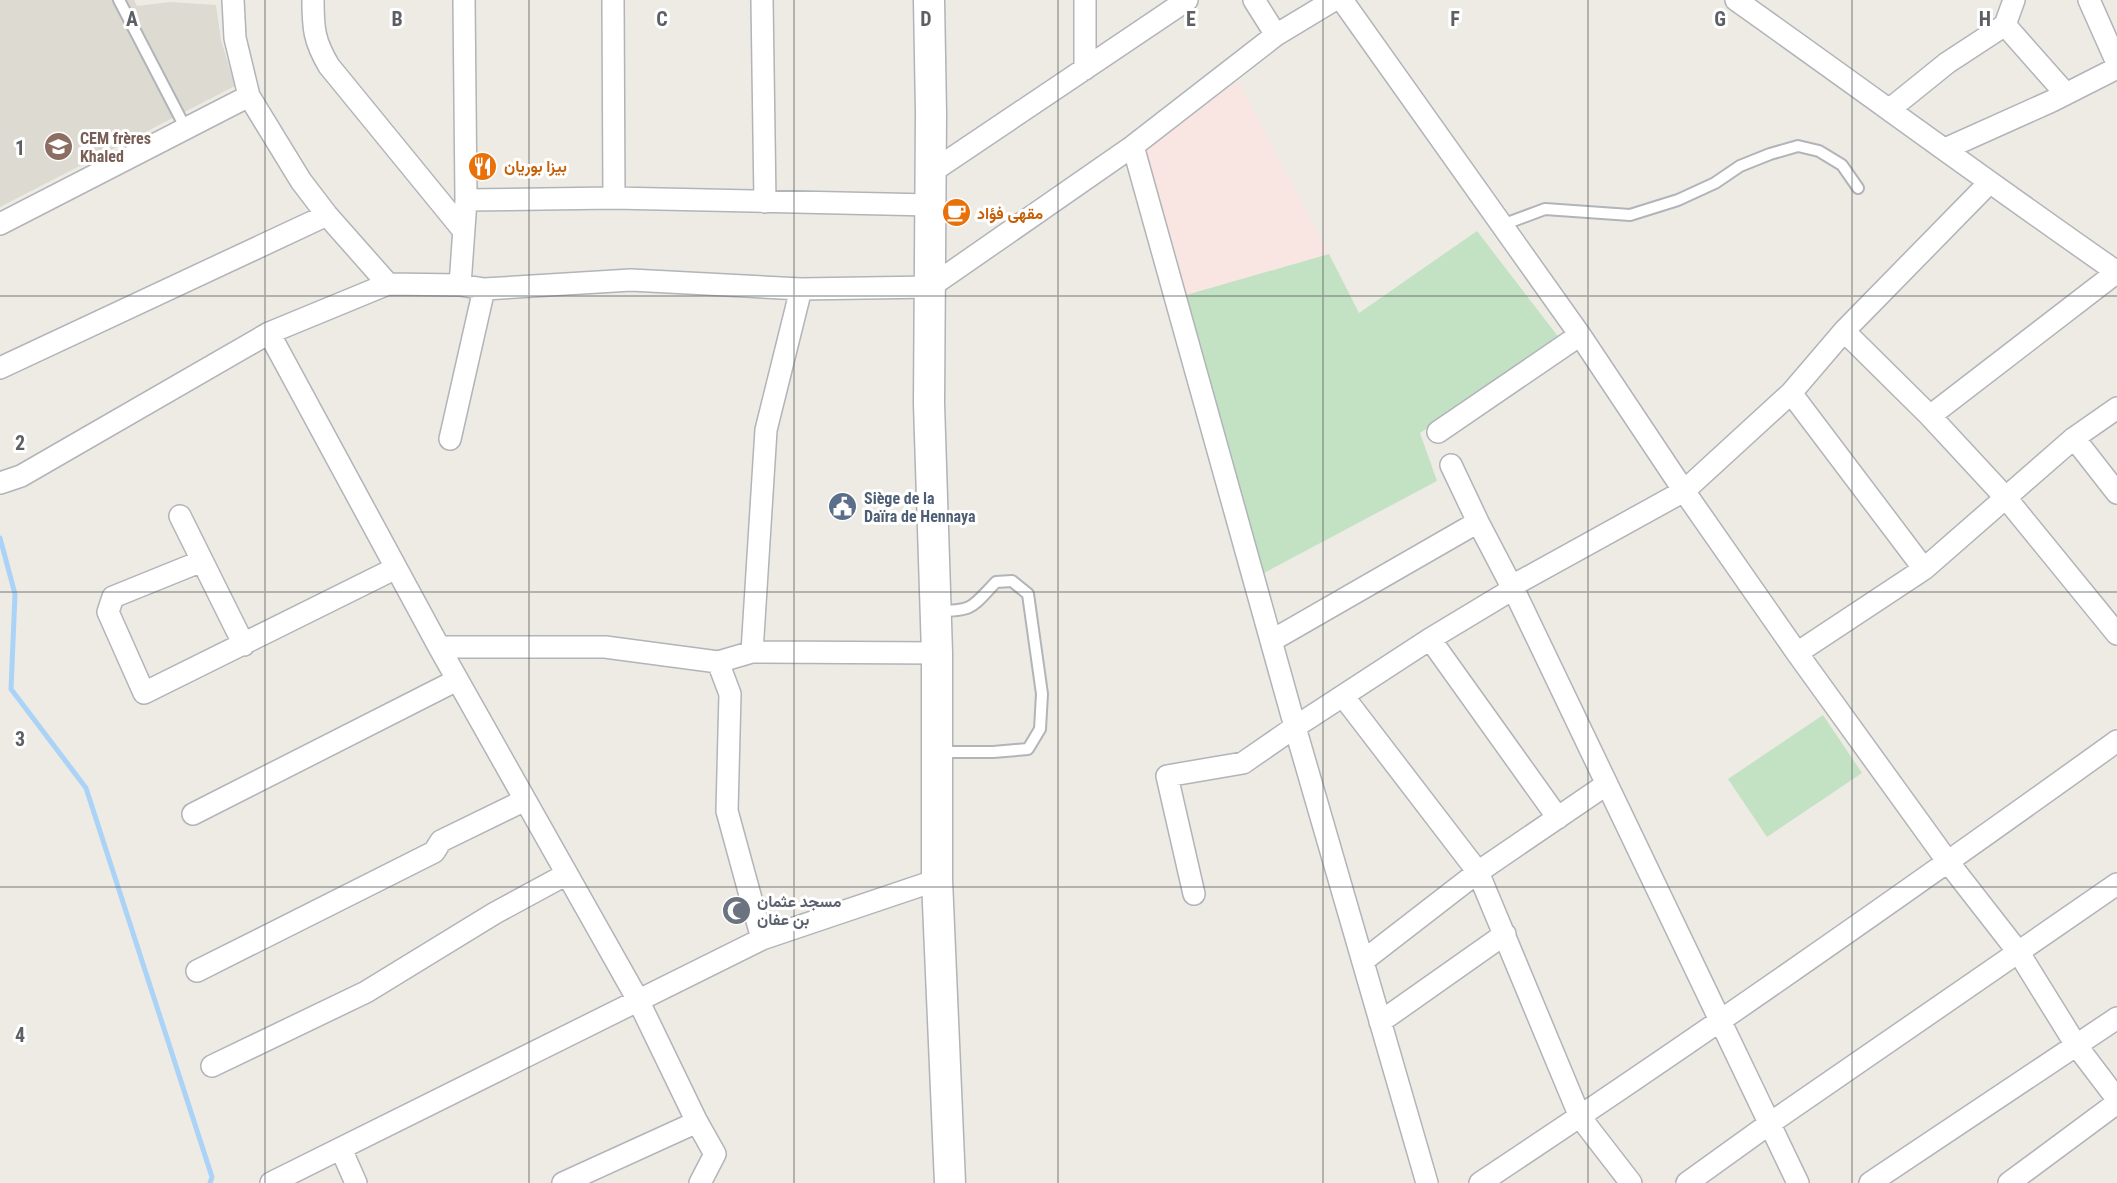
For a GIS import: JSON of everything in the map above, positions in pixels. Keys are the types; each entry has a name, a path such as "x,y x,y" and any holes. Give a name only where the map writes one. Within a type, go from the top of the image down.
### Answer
{"main road":[{"path":"929,0 929,404 937,611 937,880 950,1183"}],"street":[{"path":"233,0 235,38 249,96 301,181 327,215 387,284"},
{"path":"313,0 314,27 318,48 329,66 463,230"},
{"path":"460,285 465,200 464,0"},
{"path":"613,0 614,198"},
{"path":"762,0 765,202"},
{"path":"1085,0 1085,69"},
{"path":"930,173 1187,0"},
{"path":"1254,0 1276,35"},
{"path":"0,483 21,476 269,333 387,284 460,285 484,289 631,280 801,289 930,287 1133,146 1276,35 1334,0"},
{"path":"1342,0 1580,335 1684,491 1797,653 1948,862 2019,953 2076,1045 2117,1101 2009,1183"},
{"path":"1736,0 1890,109 1989,183 2117,272 1930,416"},
{"path":"1890,109 1947,63 2005,25 2014,0"},
{"path":"2089,0 2117,63"},
{"path":"2005,25 2066,94"},
{"path":"1945,149 2117,68"},
{"path":"0,224 249,96"},
{"path":"1133,146 1295,727 1427,1183"},
{"path":"1194,894 1167,776 1244,763 1430,639 1513,588 1684,491 1791,393 1844,332 1989,183"},
{"path":"465,200 614,198 930,205"},
{"path":"0,368 327,215"},
{"path":"450,439 484,289"},
{"path":"752,652 766,430 801,289"},
{"path":"1844,332 1930,416 2006,498 2117,634"},
{"path":"269,333 439,647 639,1000 697,1122 715,1154 720,1183"},
{"path":"1438,432 1580,335"},
{"path":"1791,393 1924,569"},
{"path":"1797,653 1924,569 2074,438 2117,408"},
{"path":"2074,438 2117,493"},
{"path":"1451,465 1513,588 1798,1183"},
{"path":"180,516 244,645"},
{"path":"1271,641 1478,522"},
{"path":"202,561 113,597 108,612 144,693 396,568"},
{"path":"1430,639 1558,818"},
{"path":"439,647 605,647 718,662 752,652 937,653"},
{"path":"718,662 730,694 727,811 762,939"},
{"path":"193,814 458,680"},
{"path":"1343,696 1478,872 1580,1117 1632,1183"},
{"path":"1480,1183 1720,1022 2117,741"},
{"path":"1363,961 1478,872 1607,784"},
{"path":"197,971 434,852 441,841 525,800"},
{"path":"212,1066 366,992 495,913 567,874"},
{"path":"271,1183 762,939 937,880"},
{"path":"1687,1183 2117,884"},
{"path":"1380,1022 1504,934"},
{"path":"1870,1183 2117,1018"},
{"path":"564,1183 697,1122"},
{"path":"341,1149 356,1183"},
{"path":"700,1183 715,1154"}],"lane":[{"path":"119,0 185,127"},
{"path":"1502,225 1545,209 1630,215 1678,200 1715,183 1740,166 1798,146 1819,151 1842,165 1858,188"},
{"path":"937,611 961,611 970,608 996,582 1012,581 1028,594 1042,694 1040,729 1028,750 937,752"}],"shaded area":[{"name":"CEM frères Khaled","path":"0,0 134,0 137,6 170,2 216,5 221,40 235,86 0,207"},
{"path":"1238,81 1329,254 1186,295 1143,147"}],"green space":[{"path":"1477,231 1560,339 1420,433 1437,481 1262,574 1186,295 1329,254 1359,313"},
{"path":"1823,715 1862,773 1767,837 1728,779"}],"waterway":[{"path":"0,538 15,594 11,689 86,788 212,1177 210,1183"}],"place":[{"name":"CEM frères Khaled","path":"59,147"},
{"name":"بيزا بوريان","path":"483,166"},
{"name":"مقهى فؤاد","path":"956,213"},
{"name":"Siège de la Daïra de Hennaya","path":"843,507"},
{"name":"مسجد عثمان بن عفان","path":"736,910"}]}
